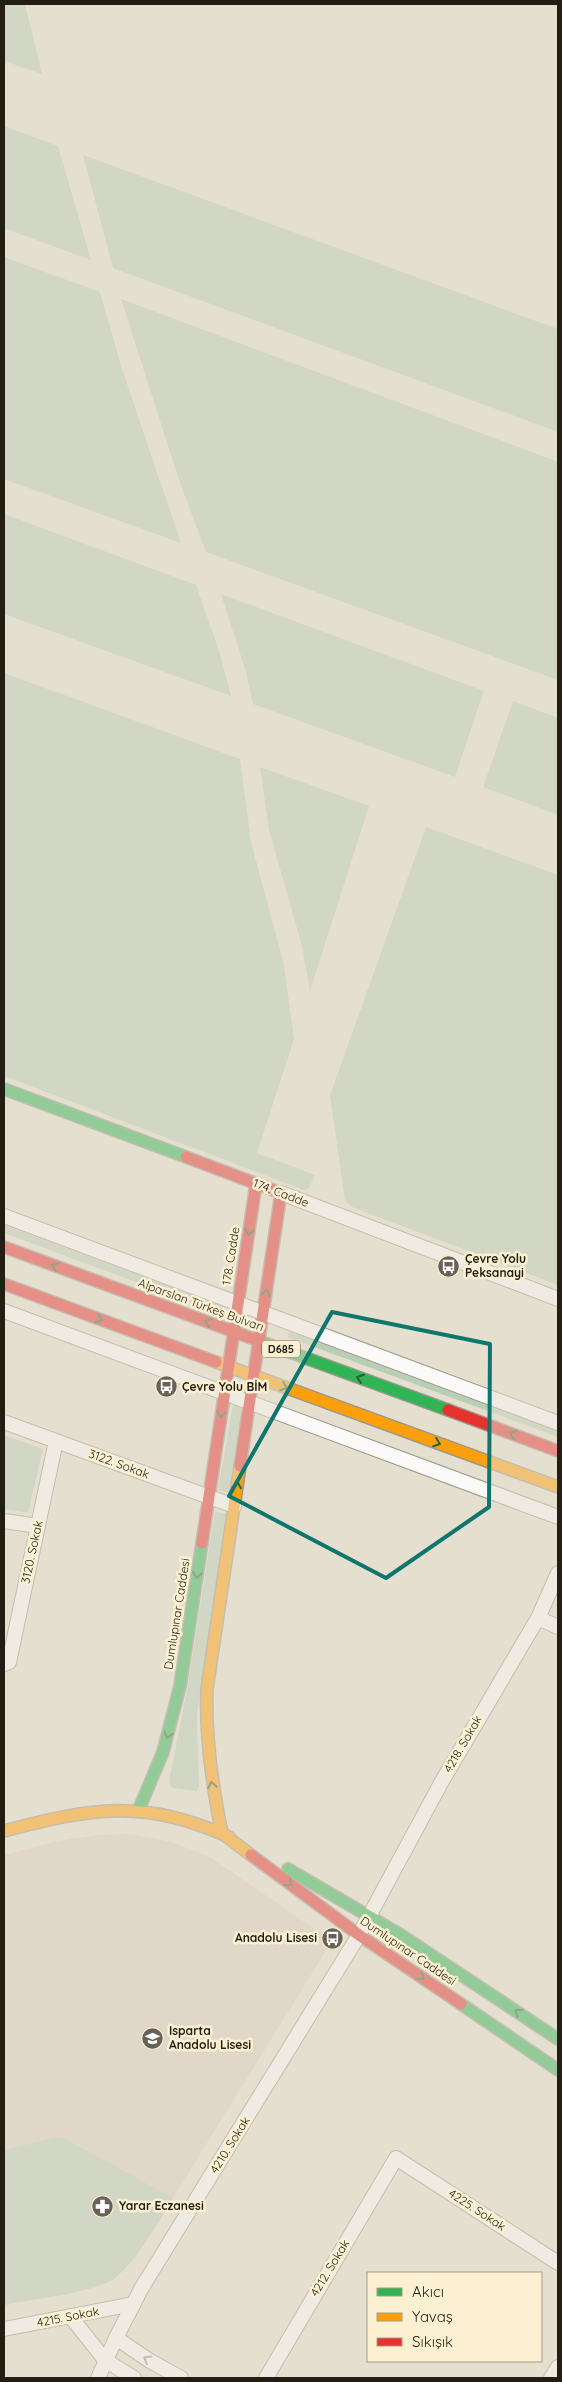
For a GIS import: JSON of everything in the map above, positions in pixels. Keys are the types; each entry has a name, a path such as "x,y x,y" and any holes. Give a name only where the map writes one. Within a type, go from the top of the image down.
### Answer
{"main road":[{"name":"174. Cadde","path":"4,1089 281,1193"},
{"name":"178. Cadde","path":"233,1332 256,1184"},
{"path":"222,1833 208,1753 206,1714 211,1661 281,1193"},
{"name":"Alparslan Türkeş Bulvarı","path":"4,1247 558,1451"},
{"path":"4,1284 558,1487"},
{"name":"Dumlupınar Caddesi","path":"233,1332 180,1686 163,1752 139,1809 173,1814 222,1833 369,1915 558,2039"},
{"path":"4,1832 82,1813 139,1809"},
{"name":"Dumlupınar Caddesi","path":"222,1833 359,1935 558,2070"}],"street":[{"name":"174. Cadde","path":"281,1193 558,1299"},
{"path":"4,1216 558,1423"},
{"path":"4,1311 558,1517"},
{"name":"3122. Sokak","path":"4,1422 234,1506"},
{"name":"3120. Sokak","path":"6,1663 56,1442"},
{"path":"4,1521 38,1526"},
{"name":"4218. Sokak","path":"369,1915 440,1783 538,1618 558,1573"},
{"path":"538,1618 558,1627"},
{"name":"4210. Sokak","path":"98,2378 133,2304 359,1935 369,1915"},
{"name":"4225. Sokak","path":"396,2158 558,2263"},
{"name":"4212. Sokak","path":"266,2378 396,2158"},
{"name":"4215. Sokak","path":"4,2330 133,2304"},
{"path":"70,2316 105,2360 134,2378"},
{"path":"116,2338 150,2362 181,2378"},
{"path":"551,2378 558,2367"}],"highlighted area":[{"path":"332,1312 490,1344 489,1507 386,1578 229,1496"}],"shaded area":[{"name":"Isparta Anadolu Lisesi","path":"131,1834 172,1842 210,1857 332,1941 173,2198 61,2136 4,2150 4,1855 62,1840 98,1835"}],"green space":[{"path":"4,4 25,4 42,74 4,61"},
{"path":"4,126 58,146 91,260 4,228"},
{"path":"83,155 558,329 558,432 113,268"},
{"path":"4,257 100,292 122,369 181,543 4,479"},
{"path":"121,299 558,462 558,680 206,552 180,483"},
{"path":"4,514 196,585 220,654 231,696 4,614"},
{"path":"221,594 484,691 455,777 253,704 246,672"},
{"path":"4,673 240,759 251,842 284,965 294,1039 257,1153 315,1175 309,1188 304,1190 4,1076"},
{"path":"513,701 558,718 558,815 483,787"},
{"path":"260,767 369,806 310,991 302,946 269,830"},
{"path":"426,827 558,875 558,1285 352,1207 345,1201 330,1095"},
{"path":"4,1225 222,1306 219,1313 4,1233"},
{"path":"290,1331 558,1430 558,1437 287,1337"},
{"path":"233,1405 239,1406 241,1410 229,1493 218,1490"},
{"path":"4,1435 43,1449 28,1513 4,1509"},
{"path":"215,1511 226,1514 197,1715 199,1787 196,1791 172,1788 169,1782 187,1690"},
{"path":"61,2136 173,2198 140,2251 115,2278 106,2283 79,2291 4,2305 4,2150"}],"traffic: fast":[{"path":"4,1089 186,1157"},
{"path":"262,1342 448,1410"},
{"path":"139,1809 163,1752 180,1686 202,1543"},
{"path":"288,1869 401,1935 558,2039"},
{"path":"461,2004 558,2070"}],"traffic: slow":[{"path":"216,1362 558,1487"},
{"path":"240,1466 207,1689 207,1725 212,1779 222,1833 251,1855"},
{"path":"4,1831 64,1817 117,1811 170,1816 229,1837"}],"traffic: jam":[{"path":"186,1157 281,1193 240,1466"},
{"path":"202,1543 256,1184"},
{"path":"4,1247 262,1342"},
{"path":"4,1284 216,1362"},
{"path":"448,1410 558,1451"},
{"path":"251,1855 359,1935 461,2004"}],"place":[{"name":"Çevre Yolu Peksanayi","path":"449,1266"},
{"name":"Çevre Yolu BİM","path":"166,1387"},
{"name":"Anadolu Lisesi","path":"333,1938"},
{"name":"Isparta Anadolu Lisesi","path":"153,2038"},
{"name":"Yarar Eczanesi","path":"103,2206"}]}
